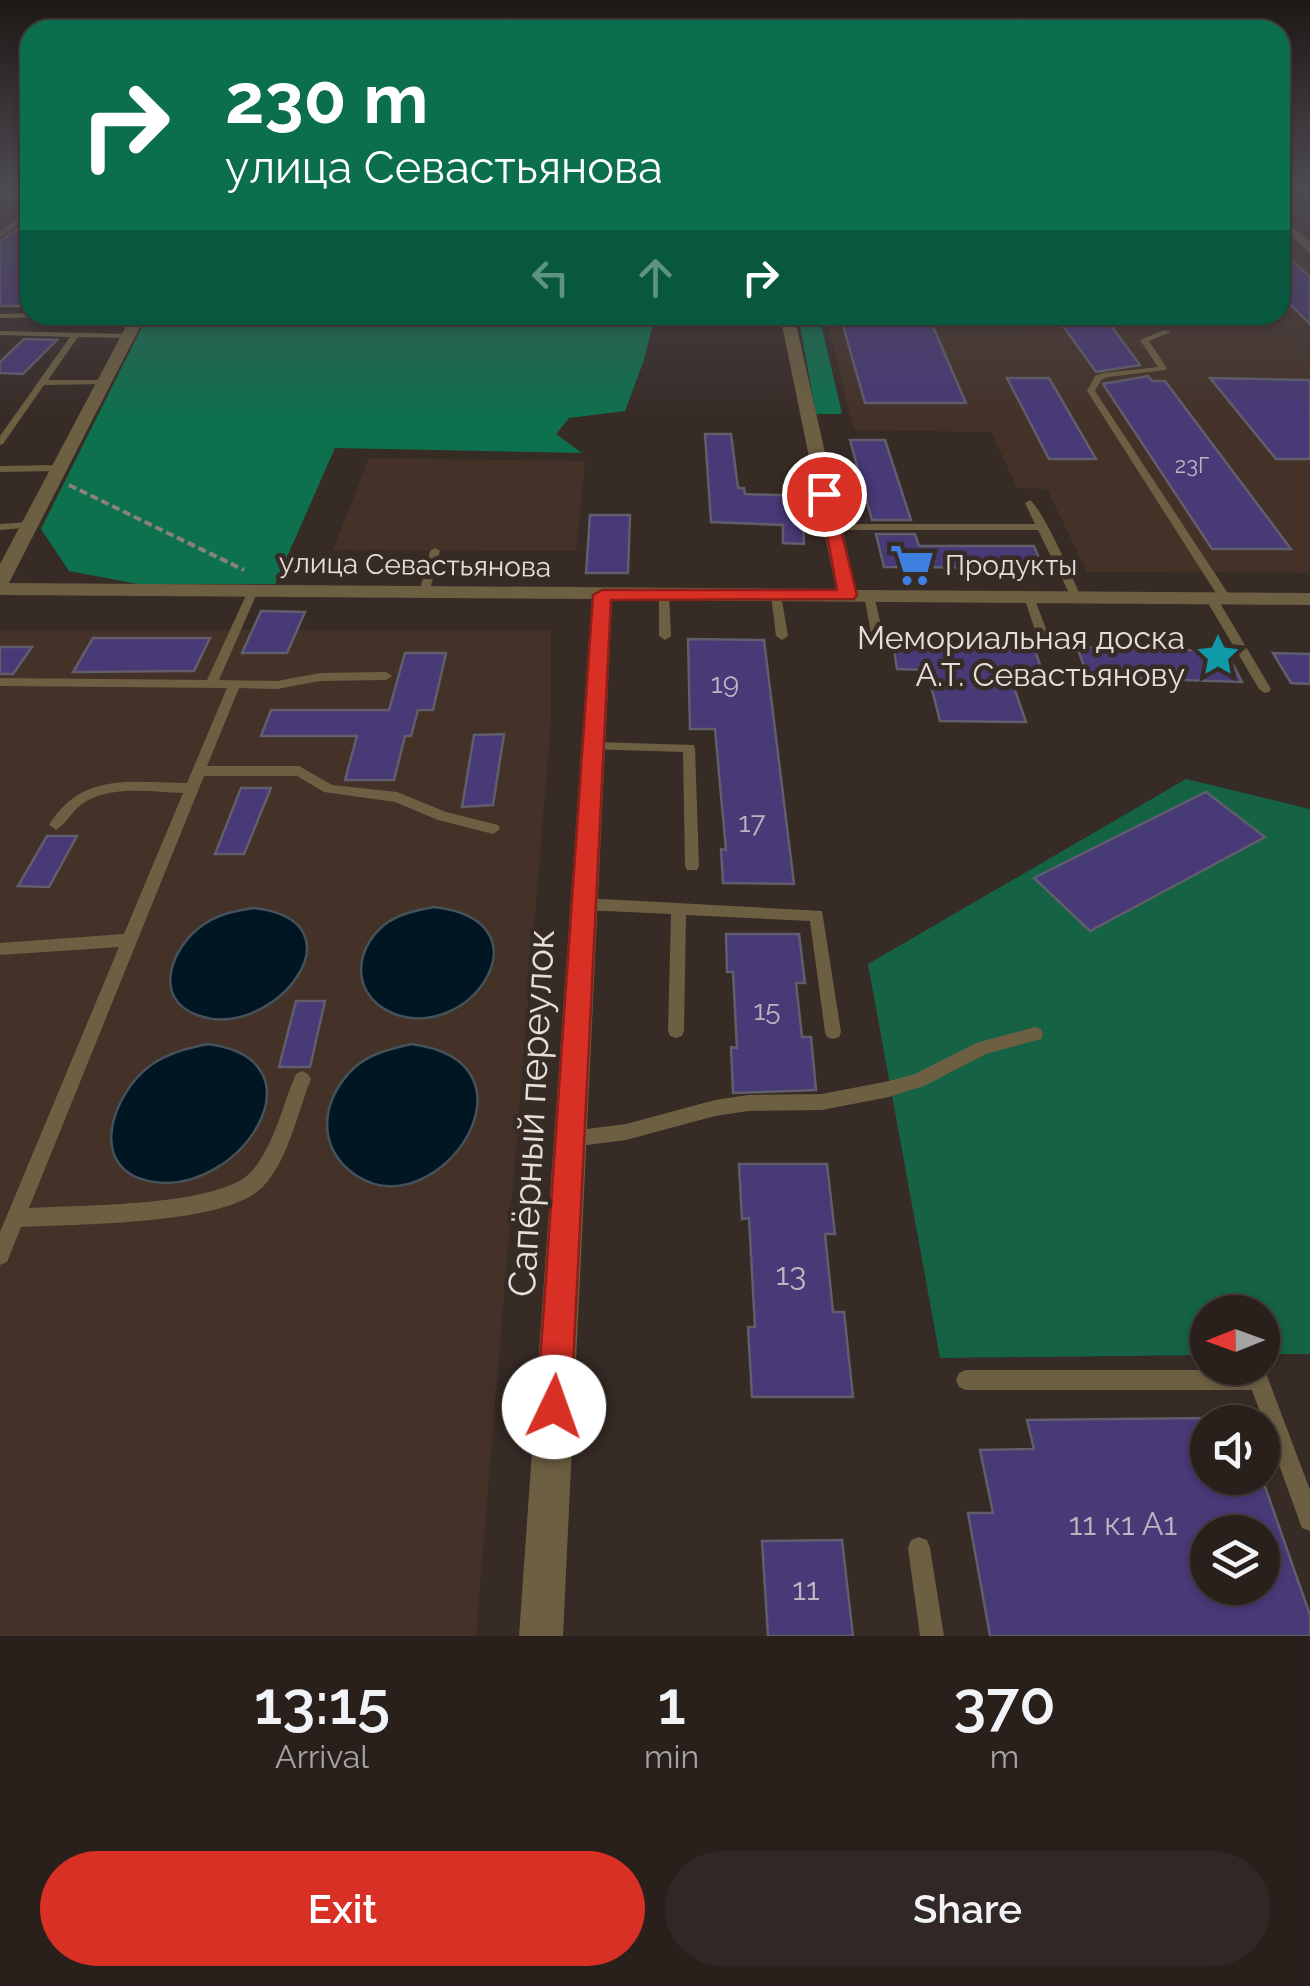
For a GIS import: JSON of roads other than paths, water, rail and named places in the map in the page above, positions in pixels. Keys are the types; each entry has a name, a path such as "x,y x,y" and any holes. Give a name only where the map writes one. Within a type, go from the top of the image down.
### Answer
{"street":[{"path":"0,585 132,325"},
{"path":"789,325 832,527 858,595"},
{"name":"улица Севастьянова","path":"0,585 602,595 1310,598"},
{"name":"Сапёрный переулок","path":"540,1636 602,595"}],"lane":[{"path":"1167,332 1144,340 1162,368 1145,373 1111,372 1098,378 1092,391 1218,598 1265,689"},
{"path":"0,333 125,336"},
{"path":"0,442 75,336"},
{"path":"42,383 102,382"},
{"path":"0,468 56,472"},
{"path":"1030,502 1076,597"},
{"path":"0,526 29,525"},
{"path":"832,527 1042,527"},
{"path":"424,593 435,551"},
{"path":"212,682 262,591"},
{"path":"664,595 665,636"},
{"path":"776,595 782,636"},
{"path":"858,595 878,639"},
{"path":"1029,596 1045,642"},
{"path":"0,682 277,685 320,677 386,676"},
{"path":"0,1256 235,683"},
{"path":"593,746 689,748 692,866"},
{"path":"199,771 299,771 330,789 397,797 443,816 492,829"},
{"path":"56,825 65,807 80,795 96,790 192,788"},
{"path":"584,904 817,914 833,1032"},
{"path":"676,1032 679,908"},
{"path":"0,948 130,940"},
{"path":"570,1140 626,1132 715,1108 822,1102 872,1092 918,1081 982,1048 1034,1034"},
{"path":"16,1218 210,1203 252,1186 270,1158 302,1079"},
{"path":"966,1380 1259,1380 1310,1520"},
{"path":"919,1548 932,1636"}],"water":[{"path":"434,907 470,917 489,934 494,956 486,978 470,998 446,1013 419,1018 390,1012 378,1004 363,983 362,959 367,947 389,921"},
{"path":"253,908 287,918 304,934 306,955 297,977 278,997 253,1012 225,1019 197,1015 183,1007 174,997 171,971 183,946 209,921"},
{"path":"208,1044 244,1055 262,1074 267,1098 259,1124 241,1148 216,1168 186,1180 154,1182 133,1175 119,1164 112,1148 116,1113 125,1095 151,1065"},
{"path":"411,1044 452,1057 473,1080 477,1107 467,1136 447,1162 420,1180 389,1186 357,1176 343,1165 329,1138 329,1108 343,1080 361,1062"}],"place":[{"name":"Продукты","path":"912,565"},
{"name":"Мемориальная доска А.Т. Севастьянову","path":"1218,655"}]}
